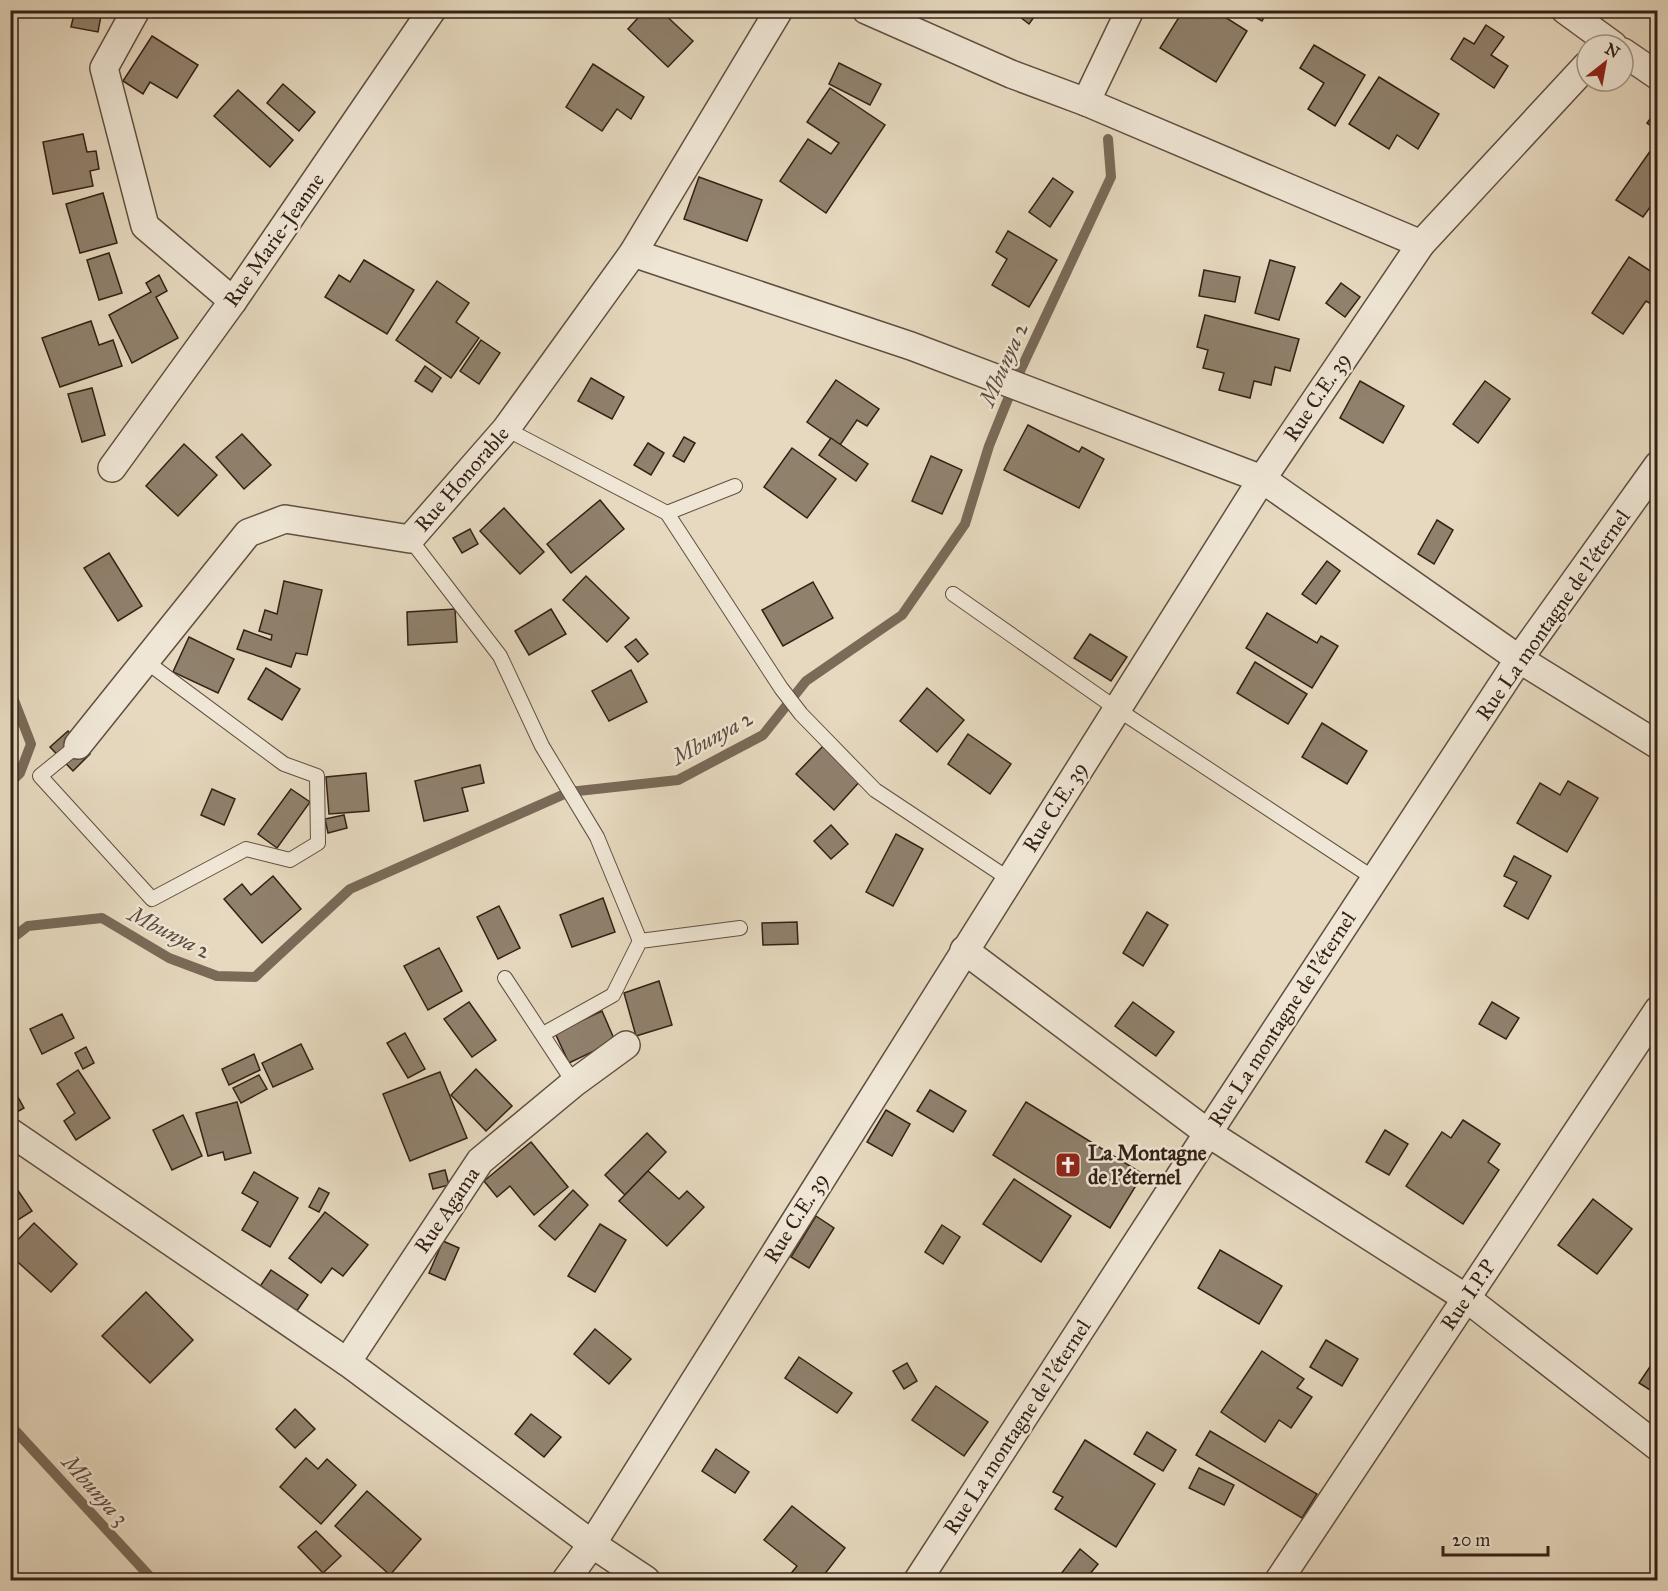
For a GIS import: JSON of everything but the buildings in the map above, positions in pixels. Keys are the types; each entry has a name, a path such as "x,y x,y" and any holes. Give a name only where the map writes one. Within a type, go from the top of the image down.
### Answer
{"street":[{"path":"136,10 104,68 145,226 233,301"},
{"name":"Rue Marie-Jeanne","path":"112,468 233,301 432,10"},
{"name":"Rue Honorable","path":"78,745 248,533 285,519 410,539 506,429 633,253 780,10"},
{"path":"866,10 1011,74 1086,102 1421,244"},
{"path":"1086,102 1130,10"},
{"path":"1565,10 1596,33"},
{"path":"1635,61 1658,76"},
{"name":"Rue C.E. 39","path":"566,1581 592,1544 1262,479 1421,244 1575,78"},
{"path":"633,253 911,346 1262,479 1520,659 1658,746"},
{"name":"Rue La montagne de l'éternel","path":"918,1581 1208,1132 1520,659 1658,465"},
{"path":"964,950 1208,1132 1466,1298 1658,1447"},
{"name":"Rue I.P.P","path":"1279,1581 1658,1010"},
{"name":"Rue Agama","path":"347,1362 480,1161 574,1083 626,1045"},
{"path":"10,1132 347,1362 592,1544 646,1581"}],"lane":[{"path":"506,429 667,513 781,688 801,714 875,790 1009,879"},
{"path":"667,513 735,486"},
{"path":"410,539 500,656 542,746 597,837 640,941 613,995 543,1034"},
{"path":"953,594 1116,709 1375,879"},
{"name":"Rue Honorable","path":"78,745 40,777 152,899 246,849 290,860 318,843 317,776 284,764 144,660"},
{"path":"640,941 740,928"},
{"path":"505,978 574,1083"}],"waterway":[{"name":"Mbunya 2","path":"10,940 28,926 102,918 169,958 217,976 255,977 350,889 569,792 678,780 763,735 806,681 902,615 965,524 989,446 1014,384 1111,177 1108,139"},
{"name":"Mbunya 2","path":"10,690 31,744 20,773 10,783"},
{"name":"Mbunya 3","path":"10,1425 153,1580"}],"place":[{"name":"La Montagne de l'éternel","path":"1068,1165"}]}
